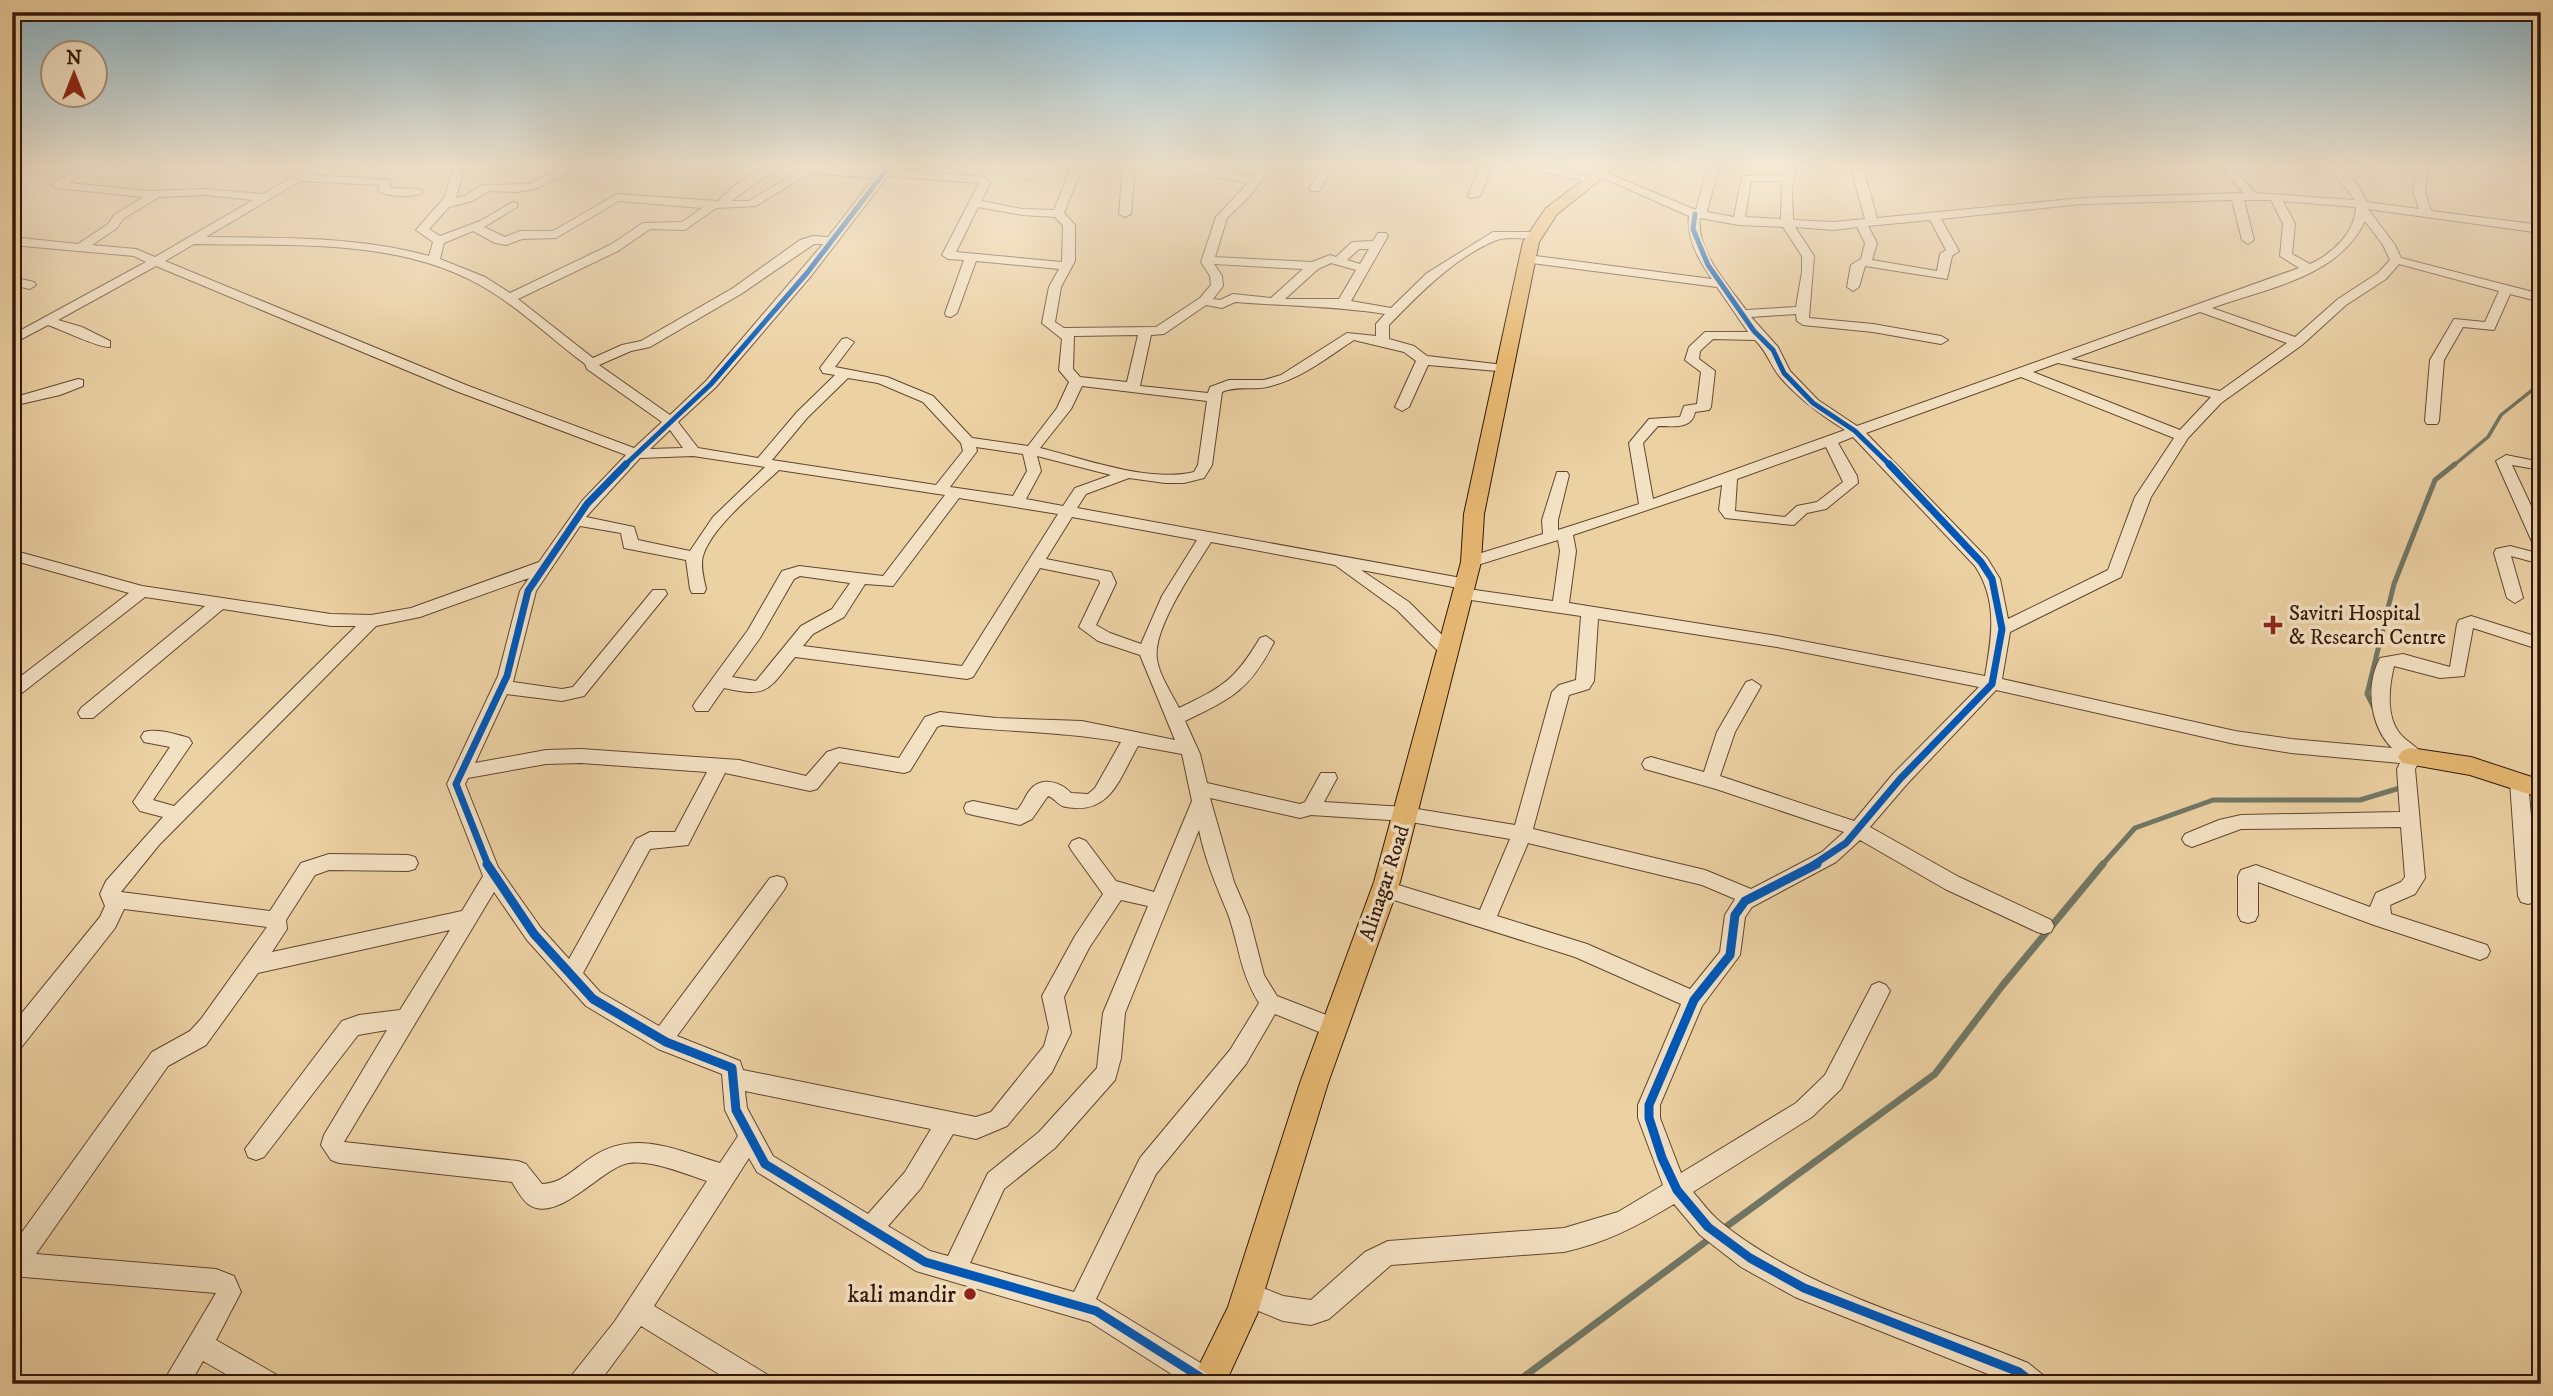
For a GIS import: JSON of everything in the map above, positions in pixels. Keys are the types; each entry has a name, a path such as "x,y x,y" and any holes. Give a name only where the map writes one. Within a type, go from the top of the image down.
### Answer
{"main road":[{"name":"Alinagar Road","path":"1208,1383 1242,1311 1314,1083 1385,889 1467,580 1474,514 1528,259 1539,230"},
{"path":"2409,757 2471,766 2530,786"}],"street":[{"path":"80,248 107,230"},
{"path":"12,340 207,230"},
{"path":"422,230 439,241"},
{"path":"439,241 466,230"},
{"path":"480,230 502,241 520,235 556,234 562,230"},
{"path":"510,298 614,248 640,230"},
{"path":"840,230 711,384 587,504 528,591 507,676 456,784 494,876 534,934 593,999 662,1039 732,1068 736,1110 765,1164 925,1262 1096,1311 1208,1383"},
{"path":"959,230 947,252 951,257 1066,266"},
{"path":"1069,230 1070,256 1055,287 1048,323 1069,338 1066,370 1076,381 1213,398"},
{"path":"1063,332 1144,332 1166,328 1204,301 1217,286 1208,260 1218,230"},
{"path":"1693,230 1708,265 1720,284 1759,336 1773,350 1784,373 1813,404 1873,447 1981,562 1992,579 2002,629 1992,684 1900,779 1859,830 1829,857 1750,897 1735,915 1730,955 1695,1000 1658,1079 1649,1105 1654,1139 1677,1190 1715,1233 1750,1258 1804,1287 2019,1372 2034,1384"},
{"path":"1790,230 1805,248 1809,259 1801,310 1803,321 1863,326 1941,340"},
{"path":"1853,287 1857,265 1867,259 1871,243 1868,230"},
{"path":"1862,262 1943,276 1946,254 1953,251 1941,230"},
{"path":"2246,230 2248,240"},
{"path":"2288,230 2286,256 2308,268"},
{"path":"1467,580 1558,535 1647,506 2308,268 2327,260 2346,242 2353,230"},
{"path":"2379,230 2396,260"},
{"path":"1383,341 1382,324 1431,276 1497,235 1536,235"},
{"path":"191,240 339,245 433,262 471,276 510,298 592,363 592,366 671,422 693,452"},
{"path":"592,363 627,348 642,346 737,291 804,243 813,240 832,241"},
{"path":"433,262 439,241"},
{"path":"1339,261 1348,249 1356,245 1380,241 1343,303"},
{"path":"15,243 136,253 461,388 636,454 693,452 1017,502 1335,560 1467,580 1560,607 1780,642 1992,684 2250,740 2409,757"},
{"path":"951,313 971,257"},
{"path":"1274,302 1314,266 1330,258 1365,269"},
{"path":"1528,259 1720,284"},
{"path":"1208,260 1314,266"},
{"path":"2396,260 2541,298"},
{"path":"2002,629 2115,573 2143,497 2182,436 2222,396 2297,342 2342,302 2382,276 2396,260"},
{"path":"12,281 30,285"},
{"path":"2432,421 2437,360 2459,322 2489,327 2506,289"},
{"path":"1204,301 1222,304 1233,298 1274,302 1343,303 1395,312"},
{"path":"2200,308 2297,342"},
{"path":"1742,314 1801,310"},
{"path":"47,321 85,334 104,344"},
{"path":"1133,387 1144,332"},
{"path":"1647,506 1636,443 1654,422 1683,421 1687,419 1689,409 1704,407 1708,371 1692,360 1694,350 1710,335 1759,336"},
{"path":"968,442 1031,451 1131,474 1179,479 1199,475 1205,465 1215,390 1229,384 1264,384 1286,378 1346,338 1362,336 1383,341 1409,349 1423,360 1504,369"},
{"path":"702,706 754,634 792,573 799,571 887,582 892,579 970,451 968,442 928,399 882,380 844,374 827,368 847,342"},
{"path":"2057,359 2102,372 2222,396"},
{"path":"1402,407 1423,360"},
{"path":"2020,372 2182,436"},
{"path":"698,589 695,556 725,512 769,463 796,420 844,374"},
{"path":"1017,502 1034,471 1031,451 1056,419 1076,381"},
{"path":"12,402 37,397 78,383"},
{"path":"12,389 37,397"},
{"path":"1730,476 1727,510 1730,515 1789,522 1802,509 1821,506 1851,483 1850,476 1829,440"},
{"path":"2541,466 2506,459 2503,461 2541,544"},
{"path":"790,650 967,673 1080,491 1119,475 1131,474"},
{"path":"1560,607 1568,551 1550,520 1562,475"},
{"path":"576,520 629,530 630,544 695,556"},
{"path":"1207,536 1153,628 1149,659 1189,749 1224,881 1240,918 1254,977 1270,1003 1334,1028"},
{"path":"2515,598 2502,553 2510,551 2541,559"},
{"path":"12,555 142,591 331,620 371,621 414,613 545,566"},
{"path":"1335,560 1403,606 1448,651"},
{"path":"1037,562 1105,576 1108,583 1088,619 1087,628 1104,637 1148,652"},
{"path":"720,681 757,688 807,630 834,617 860,579"},
{"path":"12,692 142,591"},
{"path":"502,687 562,695 578,692 659,594"},
{"path":"87,713 221,602"},
{"path":"1485,921 1522,834 1561,692 1583,685 1585,681 1590,611"},
{"path":"12,1042 108,922 114,912 110,894 113,887 177,814 371,621"},
{"path":"2409,757 2399,747 2381,716 2379,701 2386,662 2398,659 2442,673 2458,672 2465,624 2471,622 2541,644"},
{"path":"1175,718 1242,682 1253,668 1265,642"},
{"path":"1710,780 1726,732 1752,686"},
{"path":"462,772 566,756 754,769 804,785 817,780 833,757 839,755 904,766 932,722 940,718 996,726 1082,728 1189,749"},
{"path":"149,737 183,743 142,802 147,806 177,814"},
{"path":"973,808 1020,818 1024,816 1038,791 1044,788 1057,790 1066,800 1091,801 1102,793 1133,738"},
{"path":"2381,919 2380,902 2408,888 2415,878 2406,769 2409,757"},
{"path":"1651,764 1710,780 1859,830 1952,883 2044,926"},
{"path":"571,975 643,844 650,840 681,840 719,766"},
{"path":"1311,808 1328,778"},
{"path":"2528,896 2530,786"},
{"path":"1200,794 1300,811 1311,808 1405,814 1522,834 1705,878 1750,897"},
{"path":"954,1271 996,1181 1047,1140 1107,1073 1111,1060 1111,1024 1114,1013 1200,794"},
{"path":"2192,839 2241,822 2410,819"},
{"path":"1079,846 1105,883 1116,891 1160,901"},
{"path":"275,920 308,869 317,865 329,862 408,863"},
{"path":"2248,915 2248,876 2256,873 2381,919 2480,951"},
{"path":"494,876 335,1135 332,1145 339,1152 518,1171 536,1196 546,1198 559,1193 613,1157 629,1152 725,1176"},
{"path":"662,1039 777,884"},
{"path":"1385,889 1606,960 1695,1000"},
{"path":"733,1078 976,1128 999,1119 1054,1049 1060,1029 1052,1005 1054,996 1082,942 1116,891"},
{"path":"113,900 275,920"},
{"path":"253,965 468,918"},
{"path":"13,1264 160,1059 198,1038 277,929 275,920"},
{"path":"1248,1294 1296,1313 1310,1313 1320,1310 1374,1261 1388,1253 1577,1237 1625,1221 1804,1110 1833,1082 1879,991"},
{"path":"1080,1306 1148,1166 1238,1057 1270,1003"},
{"path":"256,1149 350,1028 359,1024 406,1019"},
{"path":"870,1230 913,1180 948,1122"},
{"path":"581,1384 638,1310 750,1137"},
{"path":"13,1264 216,1281 225,1285 229,1292 175,1384"},
{"path":"638,1310 759,1384"},
{"path":"199,1344 268,1384"}],"waterway":[{"path":"2453,466 2488,437 2501,415 2541,383"},
{"path":"2374,708 2367,694 2394,584 2435,480 2455,464"},
{"path":"2102,865 2135,828 2213,800 2360,800 2403,787"},
{"path":"1723,1229 1935,1074 2002,986 2103,864"},
{"path":"1514,1384 1712,1237"}],"cycle path":[{"path":"840,230 807,273 711,384 587,504 528,591 507,676 456,784 490,870 534,934 593,999 666,1042 732,1068 736,1110 765,1164 925,1262 1096,1311 1208,1382"},
{"path":"1693,230 1708,265 1754,331 1773,350 1784,373 1813,403 1855,431 1873,447 1981,562 1992,579 2002,629 1992,684 1900,779 1846,843 1829,857 1745,901 1735,915 1730,955 1694,1000 1658,1079 1649,1105 1649,1118 1662,1158 1677,1190 1708,1227 1750,1258 1804,1288 2019,1372 2034,1384"}],"place":[{"name":"Savitri Hospital & Research Centre","path":"2273,625"},
{"name":"kali mandir","path":"970,1294"}]}
